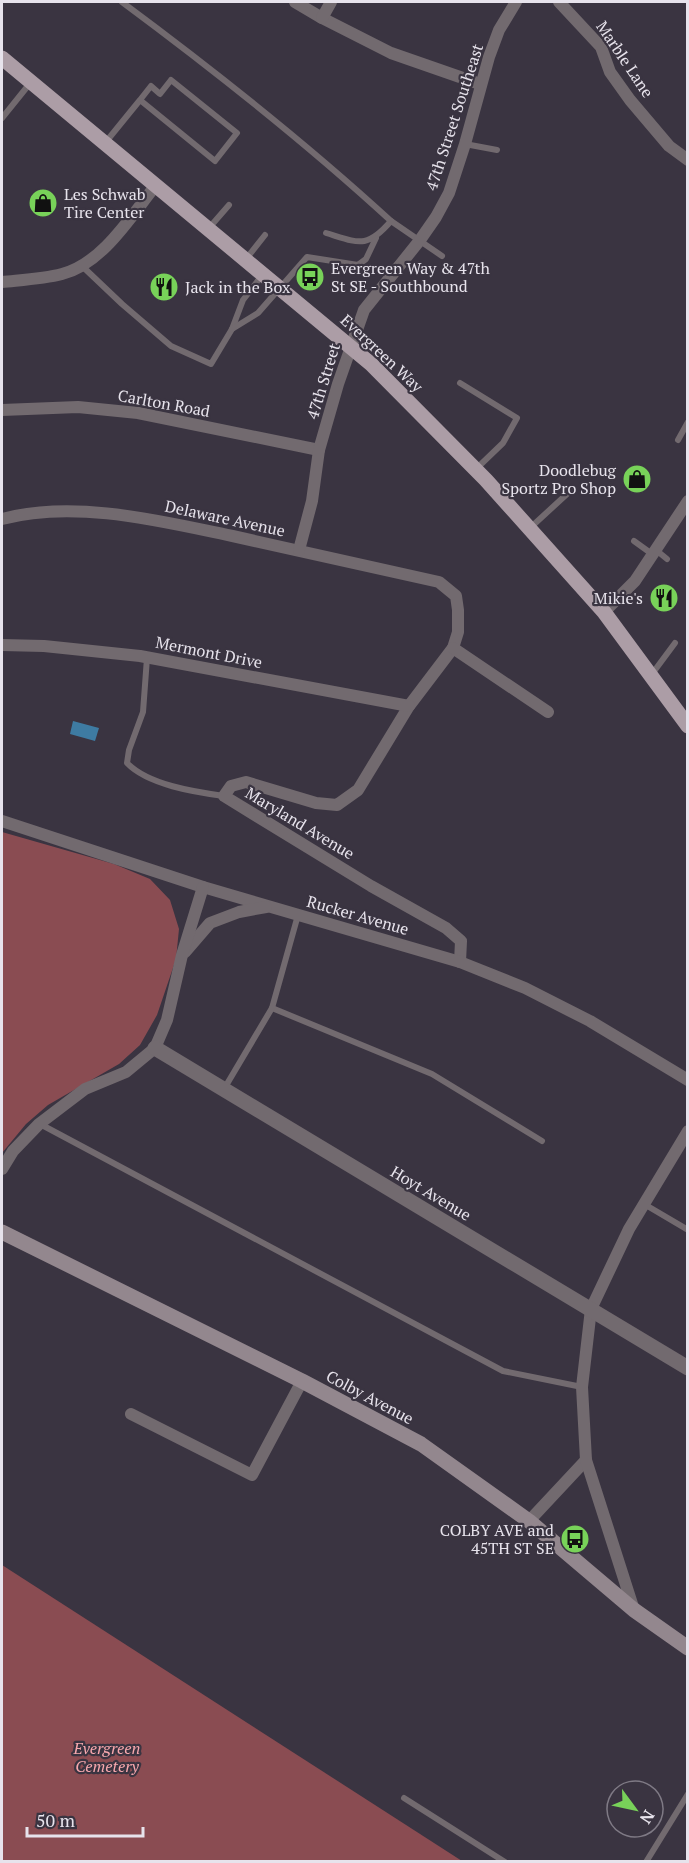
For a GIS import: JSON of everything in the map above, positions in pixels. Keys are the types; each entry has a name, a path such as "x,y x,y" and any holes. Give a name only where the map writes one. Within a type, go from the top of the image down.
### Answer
{"main road":[{"name":"Evergreen Way","path":"2,58 372,364 476,470 604,612 687,726"},
{"name":"Colby Avenue","path":"2,1232 302,1381 421,1444 529,1521 634,1610 687,1648"}],"street":[{"path":"295,2 391,53 480,84"},
{"path":"322,18 331,2"},
{"name":"47th Street Southeast","path":"420,240 436,217 448,193 465,144 480,84 500,30 516,2"},
{"name":"Marble Lane","path":"560,2 601,47 610,72 630,100 669,146 687,160"},
{"path":"2,282 63,274 89,262 109,243 156,185"},
{"name":"47th Street","path":"298,550 312,501 319,450 364,310 420,240"},
{"name":"Carlton Road","path":"2,410 78,407 138,413 319,450"},
{"path":"604,612 635,581 654,552 683,518 687,501"},
{"name":"Delaware Avenue","path":"2,519 53,512 94,513 158,521 438,582"},
{"name":"Maryland Avenue","path":"438,582 456,596 458,632 453,648 409,706 358,790 338,805 316,803 246,782 231,786 224,796 371,886 446,928 461,941 460,962"},
{"name":"Mermont Drive","path":"2,645 44,646 147,657 409,706"},
{"path":"453,648 548,712"},
{"name":"Rucker Avenue","path":"2,821 203,887 460,962 525,988 590,1021 687,1080"},
{"path":"2,1169 13,1151 39,1124 85,1089 126,1072 155,1048 166,1020 182,955 203,887"},
{"path":"182,955 210,923 239,912 270,907"},
{"name":"Hoyt Avenue","path":"155,1048 687,1368"},
{"path":"634,1610 586,1460 582,1387 591,1309 629,1229 687,1131"},
{"path":"131,1414 252,1475 302,1381"},
{"path":"529,1521 586,1460"}],"lane":[{"path":"122,2 214,69 325,160 391,220 441,256"},
{"path":"105,143 151,86 160,94 171,80 237,133 215,161 140,100"},
{"path":"2,118 31,82"},
{"path":"465,144 497,150"},
{"path":"209,229 229,205"},
{"path":"232,329 258,313 307,256 358,265 366,260 376,238 391,220"},
{"path":"326,233 355,242 376,238"},
{"path":"246,259 266,235"},
{"path":"82,266 171,346 211,364 232,329 243,300 263,273"},
{"path":"460,383 517,418 503,443 476,470"},
{"path":"678,440 687,422"},
{"path":"529,528 567,494"},
{"path":"634,541 667,559"},
{"path":"651,675 675,643"},
{"path":"147,657 143,712 129,750 127,763 134,770 181,790 224,796"},
{"path":"224,1090 272,1008 298,915"},
{"path":"272,1008 432,1074 542,1141"},
{"path":"39,1124 503,1371 582,1387"},
{"path":"644,1203 687,1230"},
{"path":"646,1862 687,1794"},
{"path":"404,1798 505,1862"}],"green space":[{"path":"2,832 114,864 150,879 170,900 179,929 176,959 157,1015 140,1045 119,1064 48,1105 26,1124 2,1153"},
{"name":"Evergreen Cemetery","path":"2,1565 462,1861 2,1861"}],"water":[{"path":"73,721 99,728 95,741 70,734"}],"place":[{"name":"Les Schwab Tire Center","path":"43,203"},
{"name":"Evergreen Way & 47th St SE - Southbound","path":"310,277"},
{"name":"Jack in the Box","path":"164,287"},
{"name":"Doodlebug Sportz Pro Shop","path":"637,479"},
{"name":"Mikie's","path":"664,598"},
{"name":"COLBY AVE and 45TH ST SE","path":"575,1539"}]}
